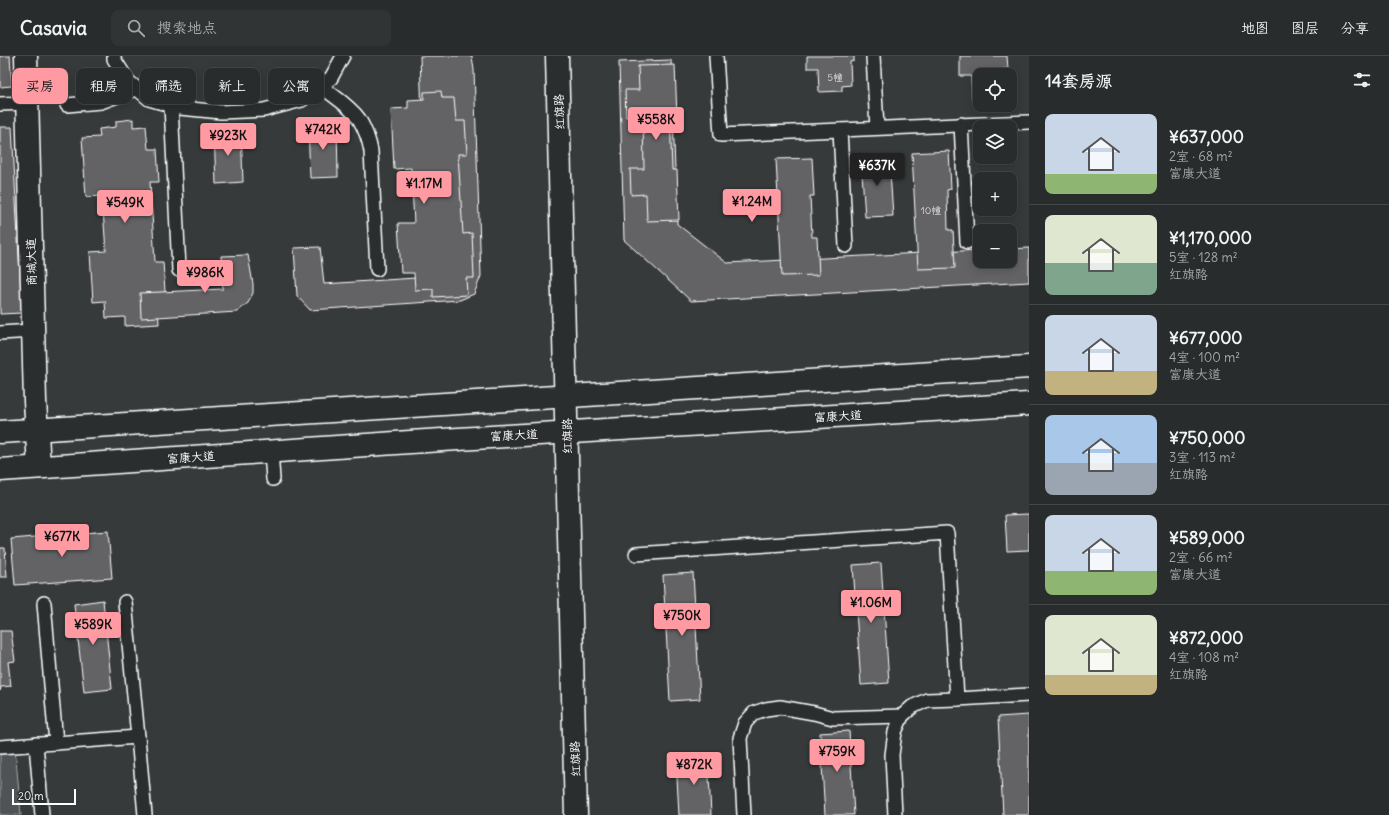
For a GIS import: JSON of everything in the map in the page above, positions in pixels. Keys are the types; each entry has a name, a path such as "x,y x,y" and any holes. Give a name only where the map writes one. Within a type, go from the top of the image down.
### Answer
{"street":[{"name":"商城大道","path":"26,56 27,68"},
{"name":"红旗路","path":"557,56 576,815"},
{"name":"商城大道","path":"28,104 33,331 36,430 39,467"},
{"path":"0,432 1029,367"},
{"name":"富康大道","path":"0,470 566,432 1029,404"}],"lane":[{"path":"114,56 114,59 128,82 149,99 171,106 221,112 264,110 287,104"},
{"path":"324,83 330,78 343,56"},
{"path":"716,56 721,135 1029,122"},
{"path":"873,56 877,128"},
{"path":"324,88 344,104 359,119 368,137 371,152 377,269"},
{"path":"67,105 101,102 136,89"},
{"path":"0,104 12,104"},
{"path":"171,106 179,270"},
{"path":"961,124 968,242"},
{"path":"840,130 846,246"},
{"path":"0,333 33,331"},
{"path":"271,451 273,479"},
{"path":"636,554 947,533 957,699"},
{"path":"125,602 145,815"},
{"path":"44,603 56,743"},
{"path":"895,815 892,755 895,732 902,716 912,707 927,700 1029,695"},
{"path":"744,815 740,738 745,723 754,713 780,707 833,718 902,716"},
{"path":"0,747 138,737"},
{"path":"36,744 42,815"}],"shaded area":[{"path":"15,748 21,815 0,815 0,749"}],"building":[{"path":"0,56 10,56 12,86 0,87"},
{"path":"420,56 472,56 474,70 481,276 474,294 460,300 310,310 297,296 294,248 320,247 324,284 446,276 441,116 422,119"},
{"path":"807,56 854,56 854,61 850,62 851,85 842,86 842,91 819,92 818,68 807,68"},
{"path":"960,56 1007,56 1008,68 973,68 973,100 971,76 960,76"},
{"path":"671,60 677,224 727,263 973,250 973,268 1017,268 1017,249 1029,248 1029,282 691,301 624,240 619,62"},
{"path":"675,65 677,117 670,115 672,170 677,170 679,220 647,221 646,194 631,195 630,169 644,169 643,117 626,117 625,90 639,90 638,66"},
{"path":"441,91 442,98 454,98 456,121 465,121 467,154 458,154 463,234 472,233 474,278 466,278 467,295 433,297 433,289 415,290 414,273 401,273 398,223 414,223 411,168 394,169 391,109 408,108 408,100 424,99 424,92"},
{"path":"133,119 133,127 146,126 148,149 157,149 159,182 150,182 155,262 163,262 166,306 158,307 159,324 125,326 125,317 106,318 105,301 93,302 90,252 106,251 102,196 86,197 82,138 100,137 99,129 116,127 116,121"},
{"path":"308,124 337,124 338,177 310,178"},
{"path":"0,127 12,127 22,313 0,314"},
{"path":"241,130 243,182 216,184 214,132"},
{"path":"949,151 951,189 947,190 948,230 953,230 955,268 918,269 912,153"},
{"path":"889,157 893,216 865,217 861,159"},
{"path":"812,158 814,196 810,196 812,237 817,237 819,275 782,276 776,159"},
{"path":"248,255 253,293 248,303 237,312 141,318 140,293 223,289 221,256"},
{"path":"1029,514 1029,550 1007,551 1005,515"},
{"path":"108,531 112,578 15,585 11,539"},
{"path":"0,548 5,548 7,577 0,577"},
{"path":"881,563 889,683 861,685 853,565"},
{"path":"693,573 700,699 670,701 663,575"},
{"path":"103,600 112,689 84,692 74,604"},
{"path":"0,631 11,631 15,661 8,662 11,686 1,687 0,691"},
{"path":"1029,715 1029,815 1003,815 998,717"},
{"path":"849,731 854,815 825,815 820,733"},
{"path":"708,757 711,815 679,815 676,759"}]}
